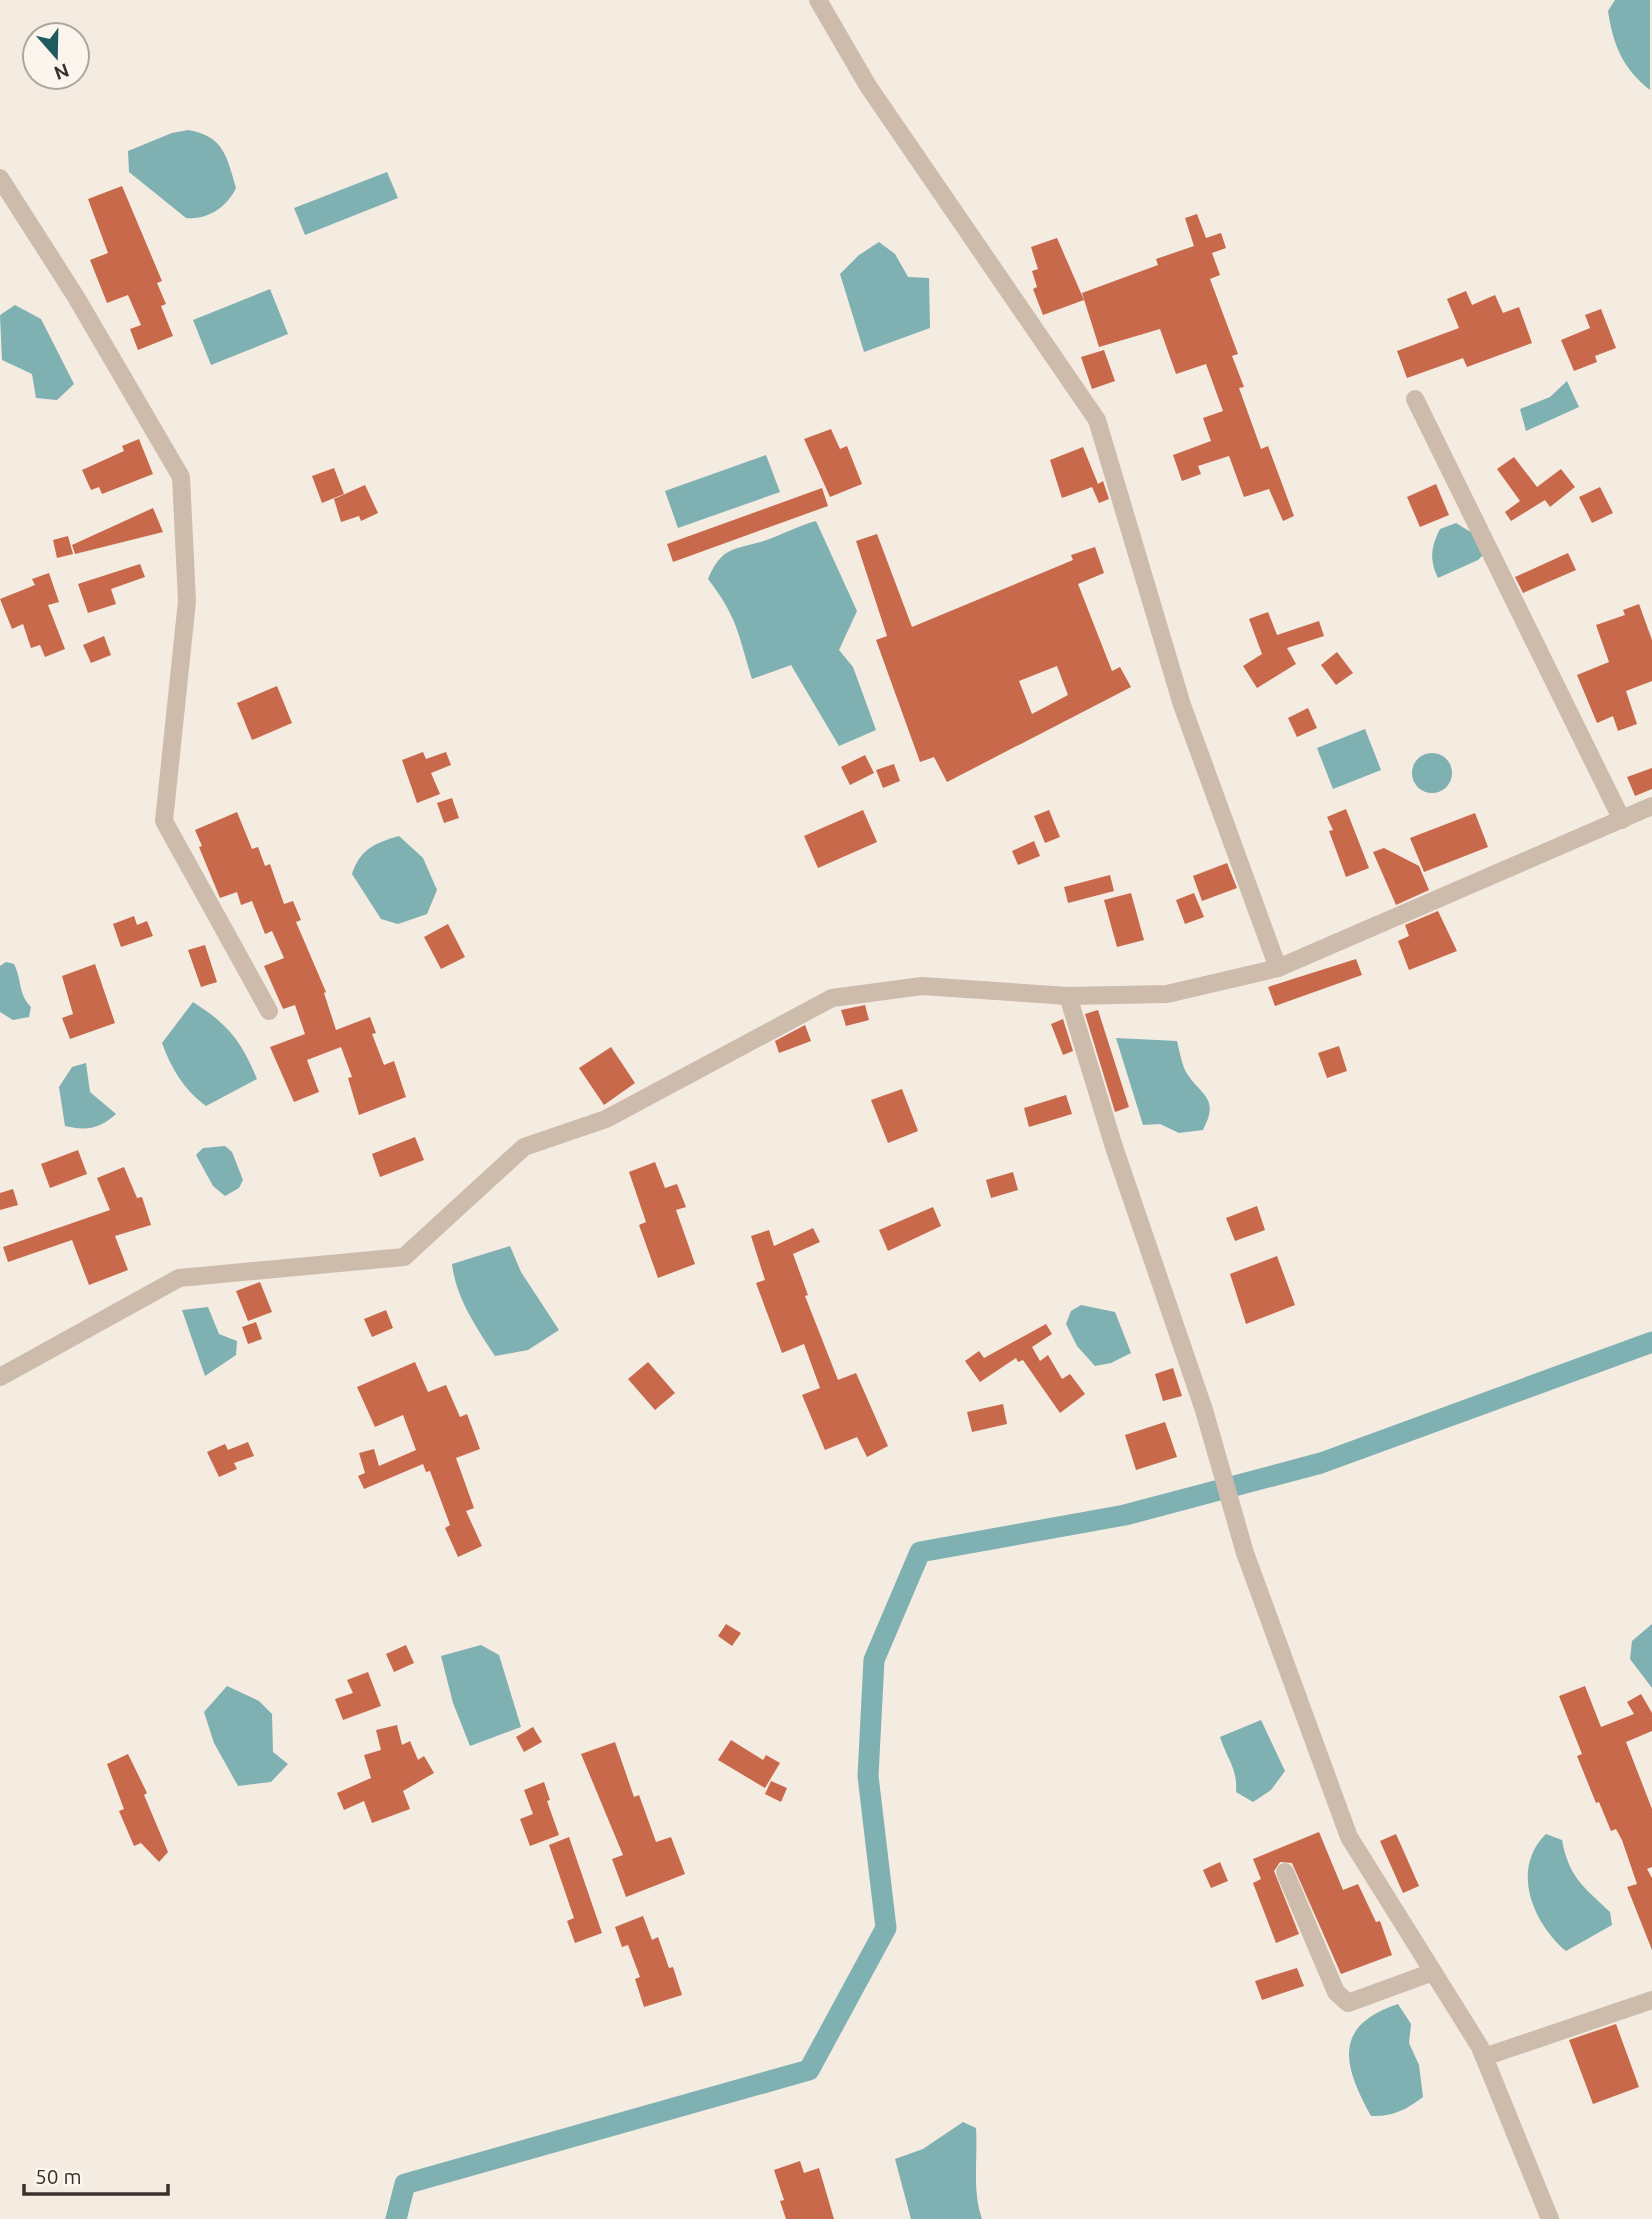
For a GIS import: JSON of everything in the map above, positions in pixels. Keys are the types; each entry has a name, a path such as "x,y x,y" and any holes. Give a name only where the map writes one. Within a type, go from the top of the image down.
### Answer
{"street":[{"path":"818,0 868,86 1097,420 1182,705 1278,968"},
{"path":"0,178 76,297 181,477 187,601 164,821 269,1012"},
{"path":"1415,399 1622,820"},
{"path":"0,1377 178,1278 404,1257 524,1147 606,1119 832,998 922,986 1068,996 1167,994 1278,968 1652,806"},
{"path":"1068,996 1114,1147 1203,1410 1245,1553 1349,1837 1484,2057 1548,2218"},
{"path":"1285,1872 1336,1992 1348,2003 1433,1972"},
{"path":"1484,2057 1652,2000"}],"water":[{"path":"1615,0 1650,0 1650,90 1626,65 1616,45 1608,11"},
{"path":"188,130 209,137 217,143 226,158 236,188 216,211 194,218 186,218 129,172 128,151 172,133"},
{"path":"387,172 398,198 305,235 294,208"},
{"path":"879,242 895,254 908,277 929,278 930,328 864,352 840,274 859,255"},
{"path":"270,289 288,334 211,365 193,320"},
{"path":"15,305 41,319 74,384 57,400 36,398 32,374 2,360 0,315"},
{"path":"1567,381 1579,407 1526,431 1520,409 1550,397"},
{"path":"766,455 780,492 678,528 665,491"},
{"path":"816,521 857,611 839,650 853,667 876,730 839,746 791,665 752,679 731,616 708,579 718,560 730,551"},
{"path":"1456,523 1477,536 1483,555 1478,560 1438,578 1432,559 1435,542 1440,529"},
{"path":"1365,729 1381,770 1333,789 1317,748"},
{"path":"1432,753 1440,754 1446,759 1451,765 1451,781 1446,787 1440,792 1432,793 1424,792 1418,787 1413,781 1412,773 1413,765 1418,759 1424,754"},
{"path":"399,836 423,858 437,890 427,914 398,924 381,919 352,874 359,859 370,848"},
{"path":"6,962 14,964 22,992 31,1007 29,1017 13,1020 0,1012 0,966"},
{"path":"193,1002 225,1026 239,1044 257,1079 206,1106 179,1078 162,1043"},
{"path":"1116,1038 1177,1041 1184,1068 1209,1102 1210,1109 1203,1130 1179,1133 1160,1124 1143,1125"},
{"path":"86,1063 90,1092 116,1114 92,1128 65,1126 59,1087 72,1067"},
{"path":"225,1146 232,1152 243,1180 239,1188 225,1196 213,1186 196,1155 203,1148"},
{"path":"510,1246 521,1272 559,1330 528,1350 495,1356 462,1300 452,1264"},
{"path":"1081,1305 1115,1312 1131,1353 1111,1363 1095,1366 1077,1346 1066,1324 1071,1311"},
{"path":"208,1307 219,1334 237,1341 236,1355 205,1376 182,1310"},
{"path":"1652,1624 1652,1688 1630,1659 1632,1641"},
{"path":"481,1645 499,1655 521,1727 470,1746 453,1703 441,1656"},
{"path":"227,1686 259,1701 272,1714 273,1752 288,1764 271,1782 238,1786 214,1743 204,1712"},
{"path":"1261,1720 1285,1771 1271,1790 1253,1802 1236,1792 1234,1770 1220,1737"},
{"path":"1546,1834 1562,1840 1573,1873 1610,1912 1612,1925 1566,1951 1544,1926 1530,1895 1529,1863 1535,1848"},
{"path":"1398,2004 1411,2024 1409,2043 1419,2065 1423,2097 1399,2112 1371,2116 1354,2080 1349,2049 1353,2036 1362,2024 1377,2013"},
{"path":"963,2122 976,2128 976,2186 982,2219 911,2219 895,2159 923,2149"}],"building":[{"path":"122,186 162,281 157,283 166,304 161,306 173,336 138,350 130,329 141,325 128,295 107,303 90,260 108,253 88,199"},
{"path":"1197,214 1206,238 1221,233 1226,248 1212,253 1220,275 1210,279 1238,354 1232,356 1244,387 1239,388 1261,449 1268,446 1294,516 1283,521 1269,489 1244,497 1229,456 1198,466 1201,474 1182,481 1173,455 1211,441 1203,418 1223,411 1206,364 1176,374 1160,329 1099,347 1082,293 1158,265 1156,259 1194,246 1185,218"},
{"path":"1057,238 1084,300 1043,315 1033,289 1037,287 1032,271 1038,269 1031,247"},
{"path":"1466,291 1472,305 1495,295 1503,313 1519,307 1532,343 1467,367 1463,358 1407,378 1397,351 1459,328 1447,299"},
{"path":"1601,309 1616,348 1595,356 1597,362 1574,371 1561,340 1590,328 1585,315"},
{"path":"1104,350 1115,381 1092,389 1081,357"},
{"path":"831,429 840,449 847,446 862,484 830,497 804,439"},
{"path":"139,439 153,474 102,494 99,487 91,490 82,470 124,451 122,446"},
{"path":"1083,447 1098,484 1103,481 1109,499 1099,503 1092,487 1062,498 1050,460"},
{"path":"1514,457 1537,487 1561,469 1575,487 1550,507 1545,500 1511,521 1505,512 1520,501 1497,469"},
{"path":"334,468 344,494 322,503 312,476"},
{"path":"1436,484 1449,515 1420,527 1407,497"},
{"path":"365,485 378,513 361,521 359,516 341,522 334,499"},
{"path":"1600,487 1613,513 1592,523 1579,497"},
{"path":"822,488 828,506 673,562 667,544"},
{"path":"153,508 163,532 75,554 72,545"},
{"path":"877,534 912,627 1073,560 1071,555 1095,547 1104,573 1078,584 1112,671 1120,667 1131,687 947,782 934,757 920,762 876,640 887,636 856,541","holes":["1057,666 1068,695 1032,714 1019,681"]},
{"path":"68,536 73,554 57,558 53,540"},
{"path":"1568,553 1576,570 1523,593 1515,577"},
{"path":"140,564 145,577 111,589 116,604 88,613 78,584"},
{"path":"49,573 59,602 48,605 65,649 45,657 40,645 31,648 23,624 12,629 0,599 35,585 32,579"},
{"path":"1639,604 1652,640 1652,681 1626,691 1637,724 1618,731 1613,716 1597,723 1577,675 1609,662 1596,625 1625,615 1623,610"},
{"path":"1268,612 1277,635 1319,621 1324,636 1287,648 1296,664 1257,688 1243,666 1262,654 1249,619"},
{"path":"104,636 111,655 91,663 83,645"},
{"path":"1337,652 1353,673 1336,685 1321,665"},
{"path":"277,686 292,723 252,740 237,703"},
{"path":"1308,708 1317,728 1297,737 1288,718"},
{"path":"423,752 426,759 446,752 451,765 431,773 440,794 417,803 402,760"},
{"path":"865,755 874,773 850,785 841,767"},
{"path":"894,764 900,781 883,788 876,770"},
{"path":"1652,768 1652,789 1635,796 1627,777"},
{"path":"452,798 459,818 444,823 437,803"},
{"path":"1346,809 1369,868 1346,877 1329,831 1333,830 1327,817"},
{"path":"863,810 877,842 818,868 804,836"},
{"path":"1049,810 1060,837 1045,843 1034,816"},
{"path":"237,812 252,849 258,847 265,866 270,864 284,904 293,901 301,920 296,922 326,992 324,993 336,1030 370,1017 376,1033 372,1034 384,1065 394,1061 406,1097 359,1115 348,1078 352,1077 341,1047 307,1060 319,1092 294,1102 270,1047 305,1034 295,1005 283,1009 264,966 284,958 272,931 265,934 252,901 241,905 237,892 220,898 199,847 202,846 195,830"},
{"path":"1475,813 1488,847 1424,872 1410,838"},
{"path":"1034,841 1040,856 1018,865 1012,851"},
{"path":"1384,848 1419,866 1429,890 1396,905 1373,852"},
{"path":"1227,863 1237,888 1202,901 1193,876"},
{"path":"1110,875 1114,891 1068,903 1064,887"},
{"path":"1131,893 1144,940 1117,947 1104,900"},
{"path":"1194,893 1204,917 1185,924 1176,900"},
{"path":"1438,911 1457,951 1409,970 1398,941 1409,936 1405,925"},
{"path":"134,916 137,925 147,921 153,936 121,947 113,924"},
{"path":"448,924 465,957 441,969 424,937"},
{"path":"205,945 217,982 201,987 188,950"},
{"path":"1356,959 1362,975 1275,1006 1268,987"},
{"path":"95,964 115,1023 70,1039 62,1018 73,1014 62,976"},
{"path":"865,1005 869,1020 846,1026 841,1010"},
{"path":"1098,1010 1129,1107 1115,1112 1085,1014"},
{"path":"1063,1019 1073,1051 1063,1055 1051,1024"},
{"path":"805,1025 811,1041 779,1053 775,1041"},
{"path":"1339,1046 1347,1071 1327,1078 1318,1053"},
{"path":"611,1047 635,1083 604,1105 579,1068"},
{"path":"902,1089 918,1131 888,1143 871,1100"},
{"path":"1066,1095 1072,1114 1029,1127 1024,1108"},
{"path":"415,1137 424,1160 380,1177 372,1154"},
{"path":"78,1150 87,1174 50,1188 41,1164"},
{"path":"655,1162 665,1188 677,1184 686,1207 676,1210 695,1264 658,1278 639,1225 646,1222 629,1172"},
{"path":"124,1167 137,1198 142,1197 151,1225 115,1236 128,1270 89,1285 72,1240 8,1262 3,1247 110,1210 97,1178"},
{"path":"1013,1172 1018,1190 991,1198 986,1180"},
{"path":"13,1189 18,1205 0,1210 0,1193"},
{"path":"1257,1206 1265,1230 1235,1241 1226,1218"},
{"path":"933,1207 941,1226 888,1251 879,1230"},
{"path":"813,1228 820,1242 793,1254 808,1295 805,1296 838,1380 856,1373 888,1446 867,1457 857,1437 825,1450 802,1395 820,1388 804,1344 782,1353 756,1283 765,1280 751,1236 769,1230 774,1246"},
{"path":"1277,1256 1295,1305 1246,1324 1230,1274"},
{"path":"260,1282 272,1312 248,1321 236,1291"},
{"path":"386,1310 393,1328 372,1337 364,1319"},
{"path":"256,1322 262,1339 248,1344 242,1327"},
{"path":"1046,1324 1052,1334 1032,1347 1040,1361 1048,1355 1062,1379 1070,1374 1085,1394 1060,1413 1023,1360 1018,1362 1016,1358 980,1382 965,1361 979,1351 984,1358"},
{"path":"415,1362 428,1392 446,1385 460,1417 467,1414 480,1449 456,1458 474,1508 466,1511 482,1546 458,1557 445,1528 450,1525 430,1471 426,1472 423,1464 364,1489 358,1476 365,1473 359,1453 374,1449 379,1466 416,1450 403,1415 375,1427 357,1387"},
{"path":"648,1362 675,1393 655,1410 628,1379"},
{"path":"1173,1368 1182,1396 1163,1401 1155,1374"},
{"path":"1003,1404 1007,1424 972,1432 967,1412"},
{"path":"1165,1422 1177,1457 1136,1470 1125,1435"},
{"path":"248,1442 254,1456 234,1463 237,1469 219,1477 207,1452 225,1444 228,1450"},
{"path":"726,1624 741,1633 732,1646 718,1636"},
{"path":"406,1645 414,1663 394,1672 386,1654"},
{"path":"368,1672 381,1706 343,1720 335,1699 353,1693 347,1680"},
{"path":"1585,1686 1601,1727 1634,1714 1627,1702 1641,1694 1652,1713 1652,1731 1626,1742 1652,1809 1652,1867 1647,1869 1652,1878 1652,1950 1627,1887 1637,1884 1622,1840 1616,1829 1611,1831 1599,1802 1596,1803 1577,1756 1582,1754 1559,1696"},
{"path":"397,1725 402,1745 410,1741 418,1760 424,1756 434,1773 403,1791 410,1809 372,1823 364,1801 344,1810 337,1793 371,1778 364,1755 381,1750 376,1730"},
{"path":"533,1727 542,1742 524,1752 516,1737"},
{"path":"731,1740 763,1760 766,1755 780,1763 765,1788 718,1760"},
{"path":"615,1742 634,1797 639,1795 656,1842 671,1837 685,1874 626,1897 612,1859 623,1855 581,1754"},
{"path":"128,1754 147,1793 144,1795 168,1852 159,1862 141,1843 134,1846 119,1811 124,1809 107,1764"},
{"path":"771,1781 787,1788 781,1802 765,1794"},
{"path":"544,1782 550,1800 547,1801 559,1835 530,1846 520,1819 533,1814 524,1790"},
{"path":"1319,1832 1343,1890 1358,1884 1376,1922 1380,1921 1392,1955 1341,1974 1292,1863 1280,1862 1274,1871 1299,1934 1276,1943 1253,1883 1261,1879 1253,1859"},
{"path":"1396,1834 1419,1886 1403,1893 1380,1841"},
{"path":"569,1837 602,1933 575,1943 567,1921 574,1918 549,1845"},
{"path":"1220,1862 1228,1881 1211,1888 1203,1870"},
{"path":"643,1916 652,1940 658,1937 669,1968 673,1967 682,1995 644,2007 635,1979 640,1977 628,1945 622,1947 615,1927"},
{"path":"1297,1968 1304,1986 1262,2000 1255,1981"},
{"path":"1616,2024 1639,2087 1593,2104 1569,2040"},
{"path":"800,2161 804,2173 819,2168 834,2219 786,2219 780,2201 784,2200 774,2170"}],"waterway":[{"path":"396,2219 405,2184 809,2070 886,1928 868,1776 874,1660 920,1552 1125,1515 1321,1463 1652,1342"}]}
